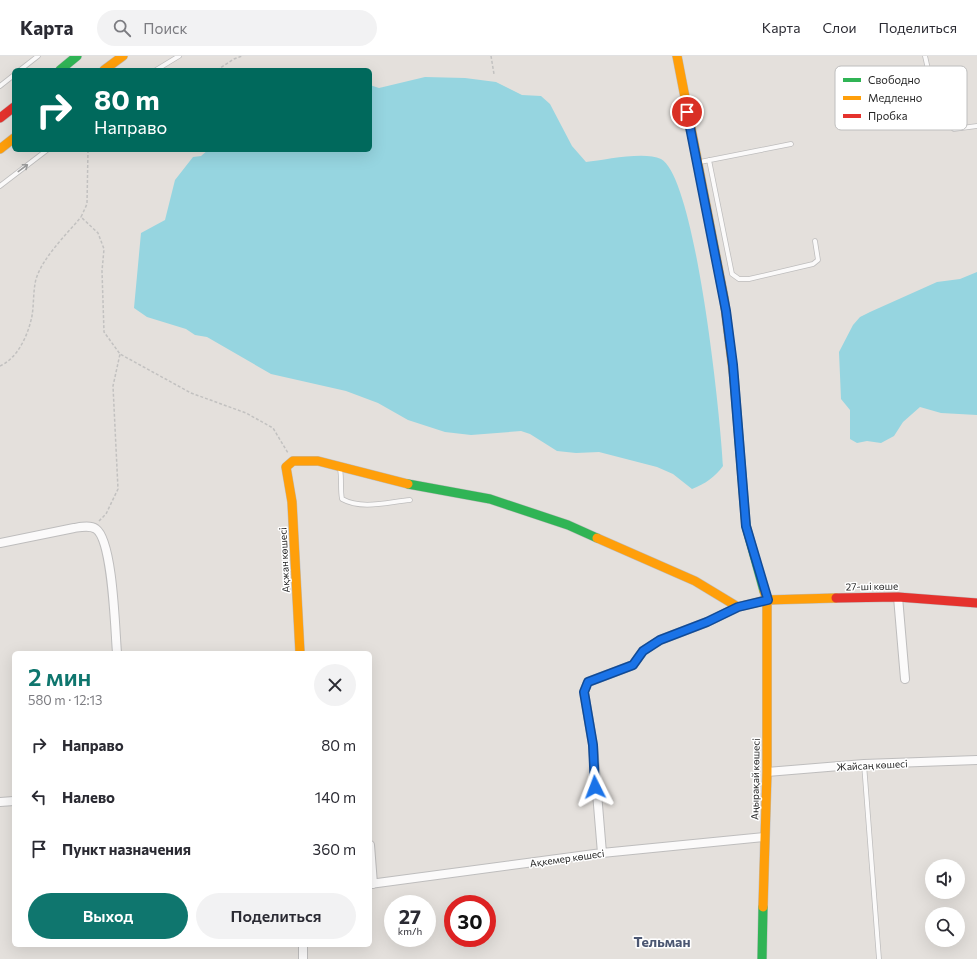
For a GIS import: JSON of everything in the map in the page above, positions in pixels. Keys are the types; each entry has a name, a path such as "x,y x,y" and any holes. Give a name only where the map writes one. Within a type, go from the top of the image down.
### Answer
{"street":[{"path":"62,68 77,56"},
{"path":"107,68 123,56"},
{"name":"Аңырақай көшесі","path":"678,56 697,163 724,298 733,365 746,526 768,600 767,772 762,959"},
{"path":"0,118 12,108"},
{"path":"0,149 12,140"},
{"path":"289,464 318,461 404,483 490,499 568,525 695,582 738,607"},
{"name":"Ақжан көшесі","path":"289,464 300,651"},
{"path":"0,542 85,526 95,528 102,536 109,560 117,651"},
{"path":"898,597 904,679"},
{"name":"27-ші көше","path":"738,607 768,600 898,597 977,603"},
{"path":"602,853 593,745 584,692 585,687 588,682 633,665 643,651 660,640 707,622 738,607"},
{"name":"Жайсаң көшесі","path":"767,772 864,764 977,760"},
{"path":"0,802 12,801"},
{"name":"Ақкемер көшесі","path":"372,884 602,853 765,837"},
{"path":"303,947 303,959"}],"lane":[{"path":"23,68 38,56"},
{"path":"159,68 179,56"},
{"path":"925,56 927,66"},
{"path":"0,86 12,77"},
{"path":"967,128 977,126"},
{"path":"697,163 791,144"},
{"path":"0,186 44,152"},
{"path":"709,160 732,274 739,280 813,264 818,260 815,241"},
{"path":"339,466 342,479 340,491 342,498 347,501 358,505 410,500"},
{"path":"864,764 879,959"}],"path":[{"path":"220,68 234,59 242,56"},
{"path":"491,56 494,74"},
{"path":"0,366 9,362 21,346 32,318 36,279 51,252 81,217 87,204 88,152"},
{"path":"81,217 98,233 104,248 102,271 104,332 120,354 191,393 246,413 273,428 289,464"},
{"path":"95,528 106,514 118,489 113,386 120,354"}],"water":[{"path":"425,77 465,78 496,82 522,95 541,96 550,104 572,146 586,162 635,156 661,159 674,176 685,209 704,302 712,354 723,466 717,474 701,485 692,489 673,474 657,467 599,452 576,453 557,451 530,434 521,431 471,435 445,432 408,420 378,403 346,391 271,374 207,337 195,335 186,329 147,317 134,308 141,233 165,220 175,180 193,157 201,156 206,152 372,152 372,86 379,88"},
{"path":"977,272 977,415 941,413 920,407 903,422 894,436 881,443 867,441 857,443 850,439 850,410 841,399 839,352 853,325 860,317 937,282 960,279"}],"traffic: fast":[{"path":"62,68 77,56"},
{"path":"734,378 746,526 764,591"},
{"path":"408,484 490,499 568,525 597,538"},
{"path":"762,959 763,907"}],"traffic: slow":[{"path":"107,68 123,56"},
{"path":"677,56 724,298 734,378"},
{"path":"0,149 12,140"},
{"path":"300,651 292,502 286,467 293,461 318,461 408,484"},
{"path":"597,538 695,581 738,607 767,600 836,598"},
{"path":"763,907 767,772 767,600 764,591"}],"traffic: jam":[{"path":"0,118 12,109"},
{"path":"836,598 898,597 977,603"}],"district":[{"name":"Тельман","path":"662,941"}],"route":[{"path":"595,787 593,745 584,692 588,682 633,665 643,651 660,640 707,622 738,607 768,600 746,526 733,365 726,311 687,112"}]}
